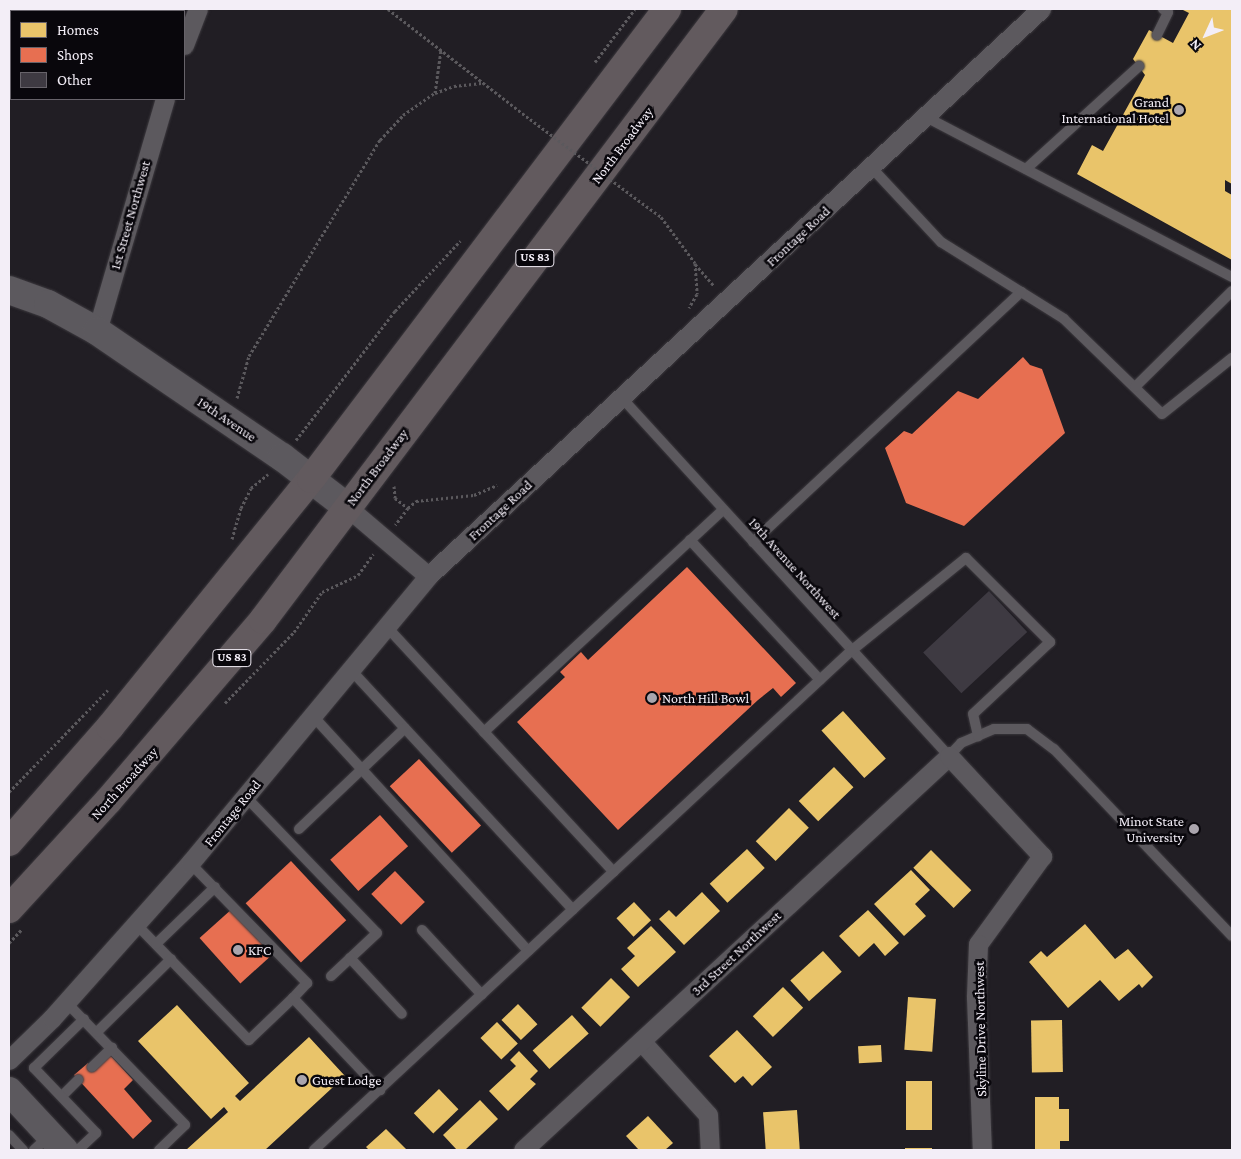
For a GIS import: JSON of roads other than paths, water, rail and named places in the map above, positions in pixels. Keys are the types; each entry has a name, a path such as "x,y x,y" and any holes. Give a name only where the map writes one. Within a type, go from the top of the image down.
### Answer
{"main road":[{"path":"9,842 122,713 311,479 667,9"},
{"name":"North Broadway","path":"9,909 209,685 347,507 724,9"}],"street":[{"path":"185,42 198,9"},
{"name":"Frontage Road","path":"9,1060 66,1002 190,863 428,576 1041,9"},
{"name":"1st Street Northwest","path":"97,331 165,100"},
{"name":"19th Avenue","path":"9,290 48,304 97,331 287,445 311,479 428,576"},
{"name":"3rd Street Northwest","path":"523,1150 949,756"},
{"name":"Skyline Drive Northwest","path":"949,756 1042,856 978,944 976,997 982,1150"},
{"path":"641,1041 708,1115 710,1150"},
{"path":"9,1091 49,1145"}],"lane":[{"path":"1158,35 1168,12 1163,9"},
{"path":"1026,169 1138,66"},
{"path":"926,117 1232,277"},
{"path":"871,167 941,242 1064,319 1162,414 1232,358"},
{"path":"1135,387 1232,291"},
{"path":"752,542 1021,292"},
{"name":"19th Avenue Northwest","path":"622,398 851,651 949,756"},
{"path":"484,732 723,510"},
{"path":"690,540 820,680"},
{"path":"314,1150 851,651 966,558 1050,642 973,714 978,736"},
{"path":"386,626 614,872"},
{"path":"350,669 573,910"},
{"path":"312,715 528,951"},
{"path":"299,829 405,728"},
{"path":"949,756 961,743 994,729 1027,729 1054,749 1232,936"},
{"path":"245,796 377,933 331,976"},
{"path":"136,924 249,1040 307,983 190,863"},
{"path":"156,944 215,887"},
{"path":"422,930 482,995"},
{"path":"350,958 402,1014"},
{"path":"97,1032 171,959"},
{"path":"293,998 380,1090"},
{"path":"66,1002 185,1125 159,1150"},
{"path":"78,1150 96,1133 34,1068 84,1019"},
{"path":"92,1067 112,1048"},
{"path":"62,1096 78,1080"},
{"path":"9,1135 23,1150"}],"place":[{"name":"Grand International Hotel","path":"1179,110"},
{"name":"North Hill Bowl","path":"652,698"},
{"name":"Minot State University","path":"1194,829"},
{"name":"KFC","path":"238,950"},
{"name":"Guest Lodge","path":"302,1080"}]}
